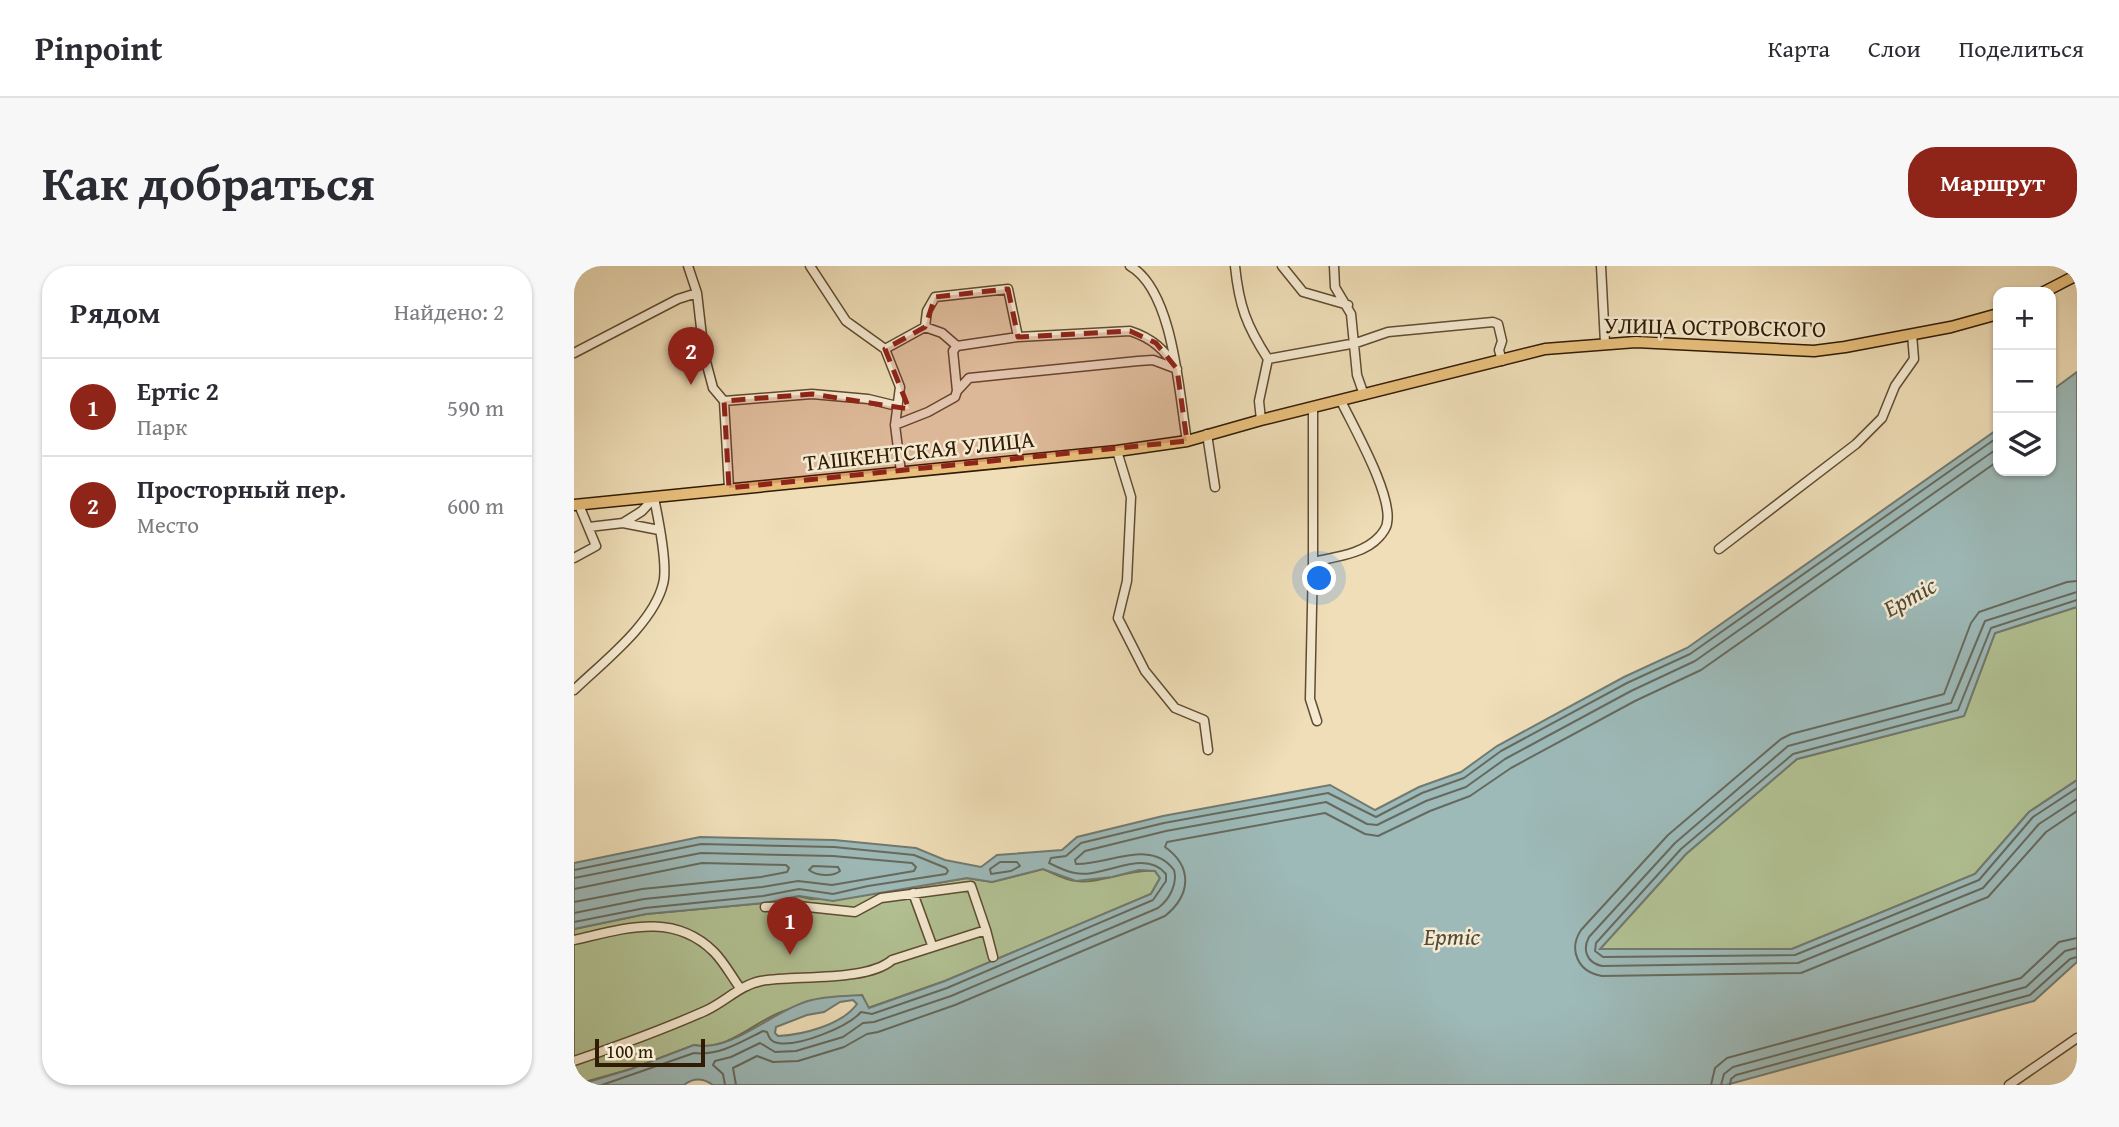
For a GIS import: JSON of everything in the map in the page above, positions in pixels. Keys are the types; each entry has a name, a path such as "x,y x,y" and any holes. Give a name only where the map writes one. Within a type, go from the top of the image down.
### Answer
{"main road":[{"path":"2054,287 2077,275"},
{"name":"УЛИЦА ОСТРОВСКОГО","path":"1187,442 1261,420 1545,349 1636,342 1814,351 1951,327 1993,315"},
{"name":"ТАШКЕНТСКАЯ УЛИЦА","path":"576,505 1187,442"}],"street":[{"path":"688,266 697,293 704,354 713,388 723,401 729,488"},
{"path":"810,266 846,321 885,349 900,387 895,425 901,472"},
{"path":"1130,266 1143,275 1161,305 1177,369 1187,442"},
{"path":"1235,266 1238,295 1249,330 1268,359 1259,401 1261,420"},
{"path":"1282,266 1303,292 1348,306"},
{"path":"1334,266 1335,287 1352,314 1357,375 1364,395"},
{"path":"1601,266 1605,343"},
{"path":"925,327 927,311 935,298 1008,289 1018,337"},
{"path":"574,353 678,299 697,293"},
{"path":"1268,359 1356,343 1388,332 1493,322 1498,324 1502,341 1499,350 1502,361"},
{"path":"885,349 925,327 942,333 957,346"},
{"path":"895,425 955,397 957,391 953,351 957,346 1018,337 1130,331 1144,335 1156,343 1168,354 1177,369"},
{"path":"1719,549 1856,444 1882,418 1895,386 1914,359 1912,334"},
{"path":"957,391 969,378 1125,362 1153,360 1177,369"},
{"path":"723,401 812,394 868,399 897,406"},
{"path":"1313,562 1368,546 1379,538 1387,524 1386,505 1375,471 1340,401"},
{"path":"1312,408 1310,699 1317,721"},
{"path":"1208,434 1214,487"},
{"path":"1117,451 1131,497 1127,582 1118,618 1145,671 1175,708 1205,720 1208,750"},
{"path":"623,523 642,512 654,498"},
{"path":"574,690 621,645 651,611 664,582 654,498"},
{"name":"ТАШКЕНТСКАЯ УЛИЦА","path":"576,505 589,527"},
{"path":"574,558 596,546 589,527 623,523 659,530"},
{"path":"765,907 798,906 855,912 881,898 971,886 993,957"},
{"path":"913,893 932,946"},
{"path":"574,940 642,925 673,928 699,939 716,954 740,988"},
{"path":"574,1061 627,1043 707,1010 728,999 740,988 759,981 857,973 882,968 891,960 986,930"},
{"path":"2009,1085 2077,1038"}],"highlighted area":[{"path":"1008,289 1018,337 1130,331 1156,343 1177,369 1187,441 729,488 724,401 812,394 909,409 885,349 925,327 935,297"}],"green space":[{"path":"2077,607 2077,780 2029,812 1975,874 1792,949 1599,950 1686,854 1797,759 1964,716 1995,633"},
{"path":"1043,869 1076,881 1145,871 1155,871 1160,878 1151,894 945,981 868,1008 862,995 787,1010 720,1044 694,1045 631,1069 574,1085 574,929 646,914 765,903 799,896 811,899 853,897 967,878 992,882"}],"water":[{"name":"Ертіс","path":"2077,372 2077,607 1995,633 1964,716 1797,759 1686,854 1600,949 1792,949 1975,874 2029,812 2077,780 2077,962 2034,1001 1726,1085 713,1085 698,1079 684,1085 578,1085 631,1069 694,1045 723,1043 808,1001 862,995 869,1008 945,981 1151,894 1160,878 1155,871 1139,870 1112,877 1076,881 1043,869 992,882 967,878 833,901 799,896 765,903 646,914 574,929 574,863 700,837 834,840 916,848 945,860 981,867 997,855 1062,850 1077,837 1163,816 1330,785 1375,810 1419,787 1461,772 1497,746 1624,677 1687,648 1993,433 1993,476 2056,476 2056,387","holes":["853,1000 857,1004 821,1028 788,1035 778,1036 775,1033 776,1027 807,1015 824,1012 840,1002"]}],"place":[{"name":"Просторный пер.","path":"691,385"},
{"name":"Ертіс 2","path":"790,955"}]}
